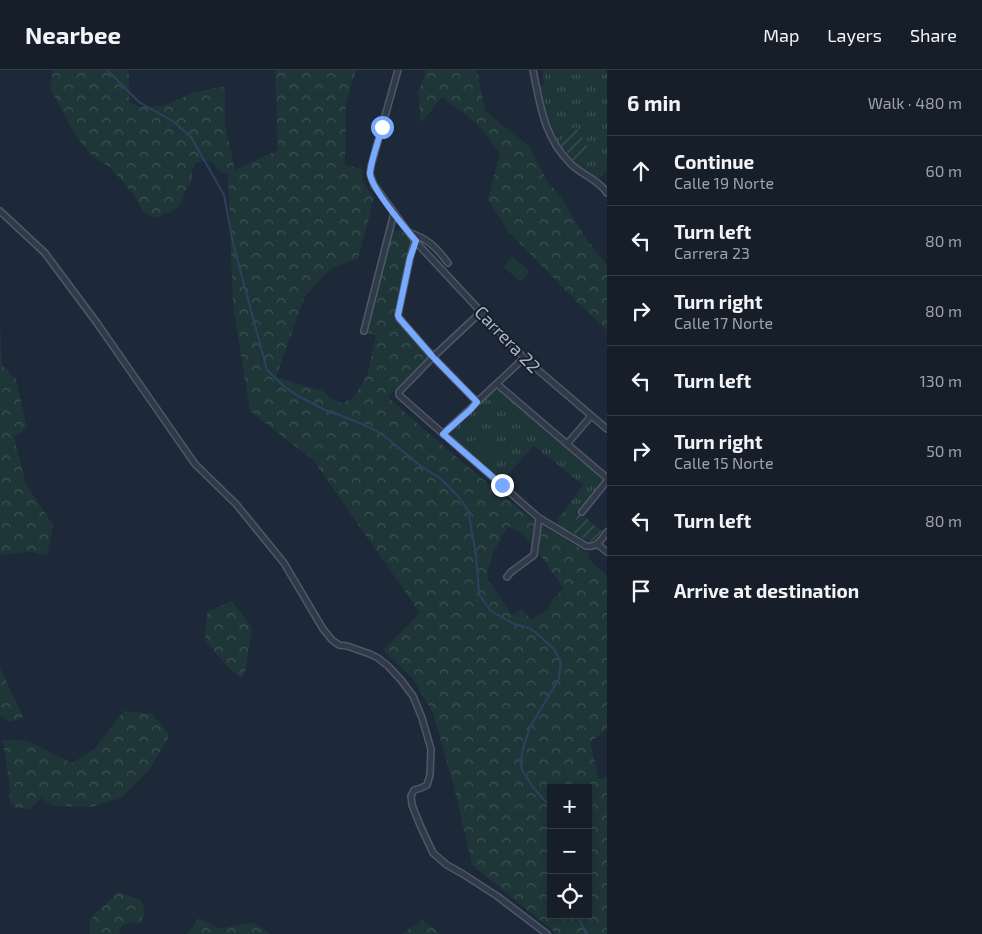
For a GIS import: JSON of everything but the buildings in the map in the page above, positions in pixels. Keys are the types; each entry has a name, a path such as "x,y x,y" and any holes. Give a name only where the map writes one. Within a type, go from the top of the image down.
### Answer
{"street":[{"name":"Carrera 22","path":"398,70 370,174 374,185 409,233 524,358 607,429"},
{"path":"533,70 543,117 550,134 571,164 600,184 607,193"},
{"path":"0,211 45,253 195,464 236,504 284,563 323,629 332,640 339,645 347,646 378,658 401,680 413,696 431,749 430,775 427,785 414,790 411,796 412,805 434,853 446,865 497,896 547,934"},
{"path":"364,331 394,213"},
{"path":"409,233 427,240 448,263"},
{"path":"416,241 410,258 398,312 399,318 433,357 477,402"},
{"path":"481,312 433,357 399,392 399,395 539,518 586,546 594,547 607,532"},
{"path":"443,434 524,358"},
{"path":"497,384 607,478"},
{"path":"567,444 590,416"},
{"path":"582,512 607,482"},
{"path":"507,577 534,556 539,518"},
{"path":"597,544 607,552"}],"green space":[{"path":"53,70 128,70 129,102 139,107 166,105 192,93 225,86 225,125 235,170 278,150 275,70 356,70 346,103 345,165 362,169 363,182 374,198 358,259 336,266 325,274 304,298 276,377 323,391 330,398 342,403 353,398 367,376 376,336 367,332 392,231 401,229 411,242 394,318 429,357 429,360 388,397 423,429 532,519 534,523 534,545 508,526 491,557 487,578 512,615 522,609 531,620 548,609 553,598 564,589 539,553 543,526 590,554 589,560 607,576 607,729 590,742 599,779 607,777 607,934 557,934 472,865 454,787 433,713 413,679 383,650 420,613 314,461 250,411 233,306 228,174 218,171 212,161 195,163 192,171 192,181 186,190 181,204 173,211 155,218 144,213 133,194 111,168 91,155 75,135 50,88"},
{"path":"426,70 477,70 485,111 530,147 547,181 562,199 587,240 607,265 607,330 508,231 488,199 500,153 478,125 442,97 421,123 418,93"},
{"path":"542,70 607,70 607,171 598,179 576,164 591,153 575,127 559,142 548,119 540,86 545,84"},
{"path":"576,127 591,153 576,164 559,142"},
{"path":"512,256 530,271 521,282 503,267"},
{"path":"0,323 2,365 16,379 27,428 14,437 26,484 53,525 47,556 32,552 0,555"},
{"path":"494,390 500,391 604,479 578,513 570,531 559,526 556,522 583,485 534,446 499,484 448,442 450,434"},
{"path":"477,437 499,454 490,466 468,449"},
{"path":"579,512 602,531 590,542 570,531"},
{"path":"232,601 252,628 245,673 241,678 228,667 205,640 207,612"},
{"path":"0,668 23,717 10,722 0,715"},
{"path":"124,711 152,714 169,734 149,770 121,798 91,807 52,806 42,798 29,809 17,808 10,803 3,740 28,741 72,763 94,749"},
{"path":"118,892 141,900 144,912 139,924 129,922 122,926 119,934 90,934 90,922 94,914"},
{"path":"199,918 220,929 252,922 271,934 187,934"},
{"path":"422,920 441,934 402,934"}],"waterway":[{"path":"107,70 139,102 174,122 191,137 224,195 233,243 267,370 298,396 327,411 369,427 383,435 421,466 441,479 457,495 468,510 476,555 479,594 491,611 514,624 529,628 554,649 561,662 559,679 530,727 522,752 521,768 533,787 547,803"},
{"path":"579,919 587,934"}],"route":[{"path":"382,127 370,174 371,179 416,241 410,258 398,312 399,318 433,357 477,402 443,434 502,485"}]}
